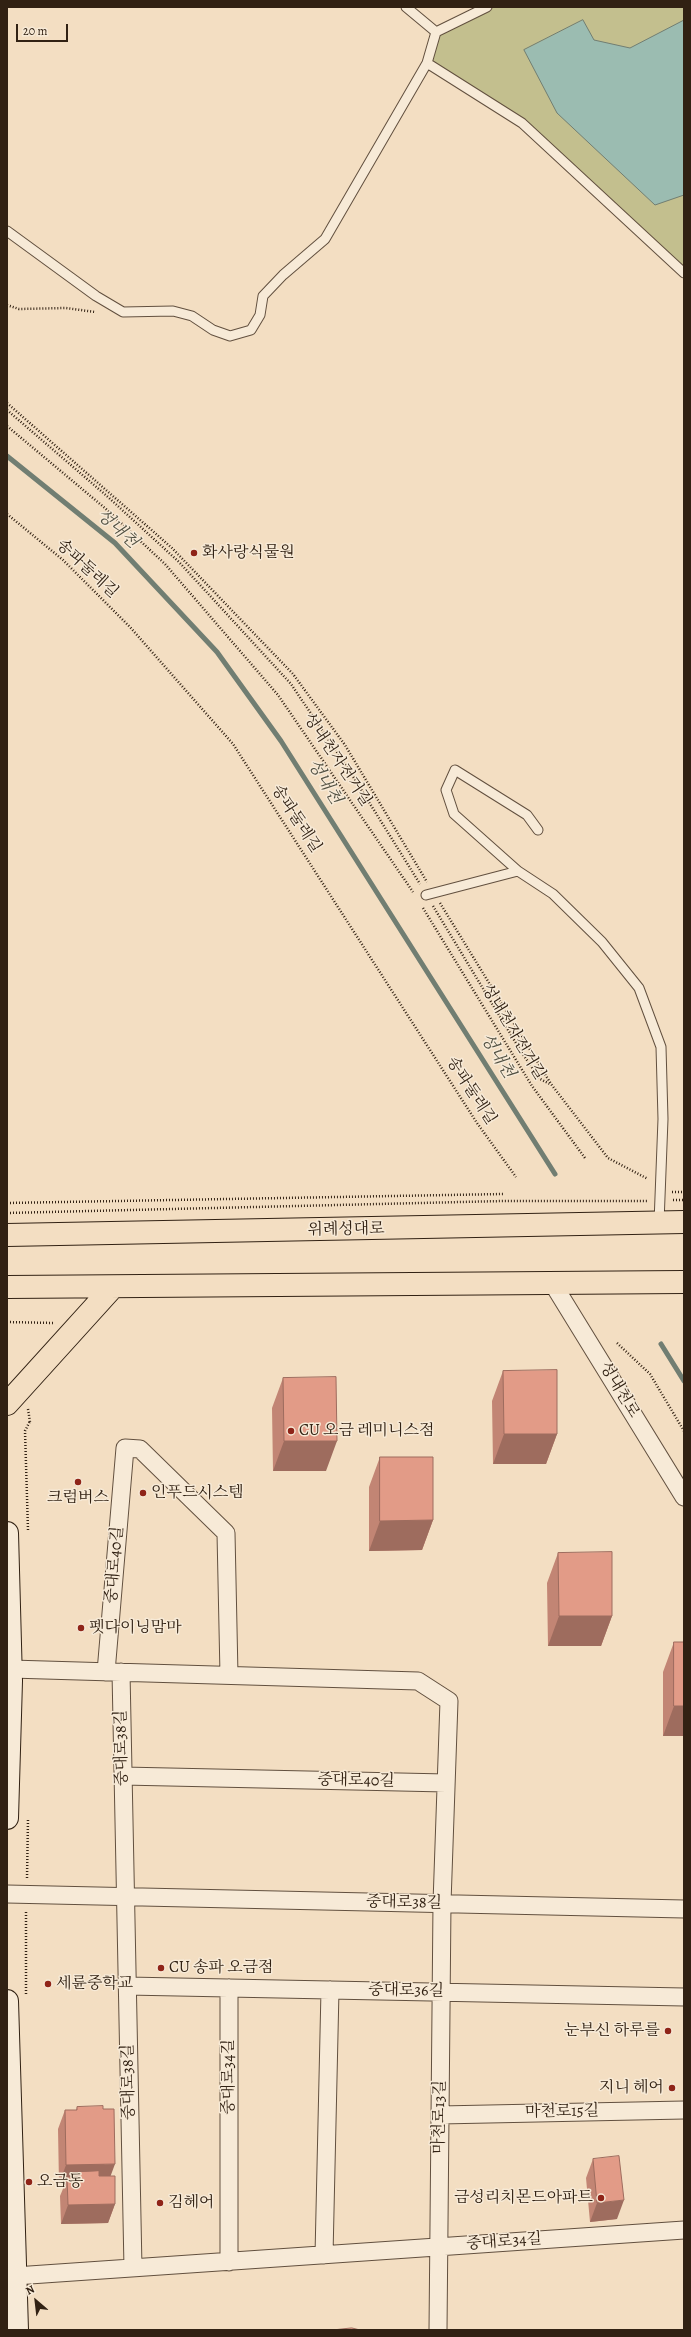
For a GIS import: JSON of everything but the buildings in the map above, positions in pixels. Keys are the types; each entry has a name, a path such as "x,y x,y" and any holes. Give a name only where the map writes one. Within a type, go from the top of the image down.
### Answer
{"main road":[{"name":"위례성대로","path":"7,1235 684,1222"},
{"path":"7,1287 112,1288 684,1282"},
{"path":"7,1404 112,1288"},
{"path":"12,1537 11,1669 18,1817"},
{"path":"16,2000 8,2122 17,2330"}],"street":[{"name":"성내천로","path":"553,1284 684,1497"},
{"name":"중대로40길","path":"113,1672 125,1448 140,1449 226,1533 229,1676"},
{"path":"11,1669 418,1681 449,1701 442,1903"},
{"name":"중대로38길","path":"113,1672 122,1776 133,2268"},
{"name":"중대로40길","path":"122,1776 446,1783"},
{"name":"중대로38길","path":"7,1894 684,1909"},
{"name":"마천로13길","path":"438,2330 442,1903"},
{"name":"중대로36길","path":"127,1986 684,1997"},
{"name":"중대로34길","path":"229,1988 229,2262"},
{"path":"324,2255 330,1990"},
{"name":"마천로15길","path":"440,2115 684,2110"},
{"name":"중대로34길","path":"15,2276 684,2230"}],"lane":[{"path":"406,7 436,32"},
{"path":"7,231 96,296 123,312 173,311 192,316 213,330 230,336 251,330 260,315 263,296 292,266 325,239 427,63 436,32 487,7"},
{"path":"427,63 522,123 684,273"},
{"path":"538,830 527,815 455,770 446,790 454,814 518,871 553,894 602,942 639,988 661,1047 663,1119 659,1185 659,1223"},
{"path":"426,895 518,871"}],"path":[{"path":"7,305 19,309 66,308 96,312 123,312"},
{"path":"7,402 172,548 293,674 345,745 426,895 551,1084 608,1158 659,1185"},
{"path":"7,410 108,497 179,562 291,684 349,770 522,1053 540,1079 551,1084"},
{"name":"성내천자전거길","path":"7,426 106,510 165,564 278,695 426,895"},
{"name":"송파둘레길","path":"7,514 63,560 130,627 233,744 477,1123 516,1177"},
{"name":"성내천자전거길","path":"421,904 532,1086 585,1158"},
{"path":"7,1203 503,1194"},
{"name":"위례성대로","path":"7,1214 495,1201 645,1200"},
{"path":"7,1322 53,1322"},
{"path":"617,1343 650,1374 684,1431"},
{"path":"12,1537 25,1431 30,1421"},
{"path":"16,2000 26,1894 18,1817"}],"shaded area":[{"path":"487,7 684,7 684,273 522,123 427,63 436,32"}],"water":[{"path":"583,20 594,40 630,48 684,20 684,195 655,205 557,113 524,50"}],"waterway":[{"name":"성내천","path":"7,456 115,543 217,652 281,741 555,1174"},
{"name":"성내천","path":"661,1344 684,1381"}],"place":[{"name":"화사랑식물원","path":"194,553"},
{"name":"CU 오금 레미니스점","path":"291,1431"},
{"name":"크럼버스","path":"78,1482"},
{"name":"인푸드시스템","path":"143,1493"},
{"name":"펫다이닝맘마","path":"81,1628"},
{"name":"CU 송파 오금점","path":"161,1968"},
{"name":"세륜중학교","path":"48,1984"},
{"name":"눈부신 하루를","path":"668,2031"},
{"name":"지니 헤어","path":"672,2088"},
{"name":"오금동","path":"29,2182"},
{"name":"금성리치몬드아파트","path":"601,2198"},
{"name":"김헤어","path":"160,2203"}]}
